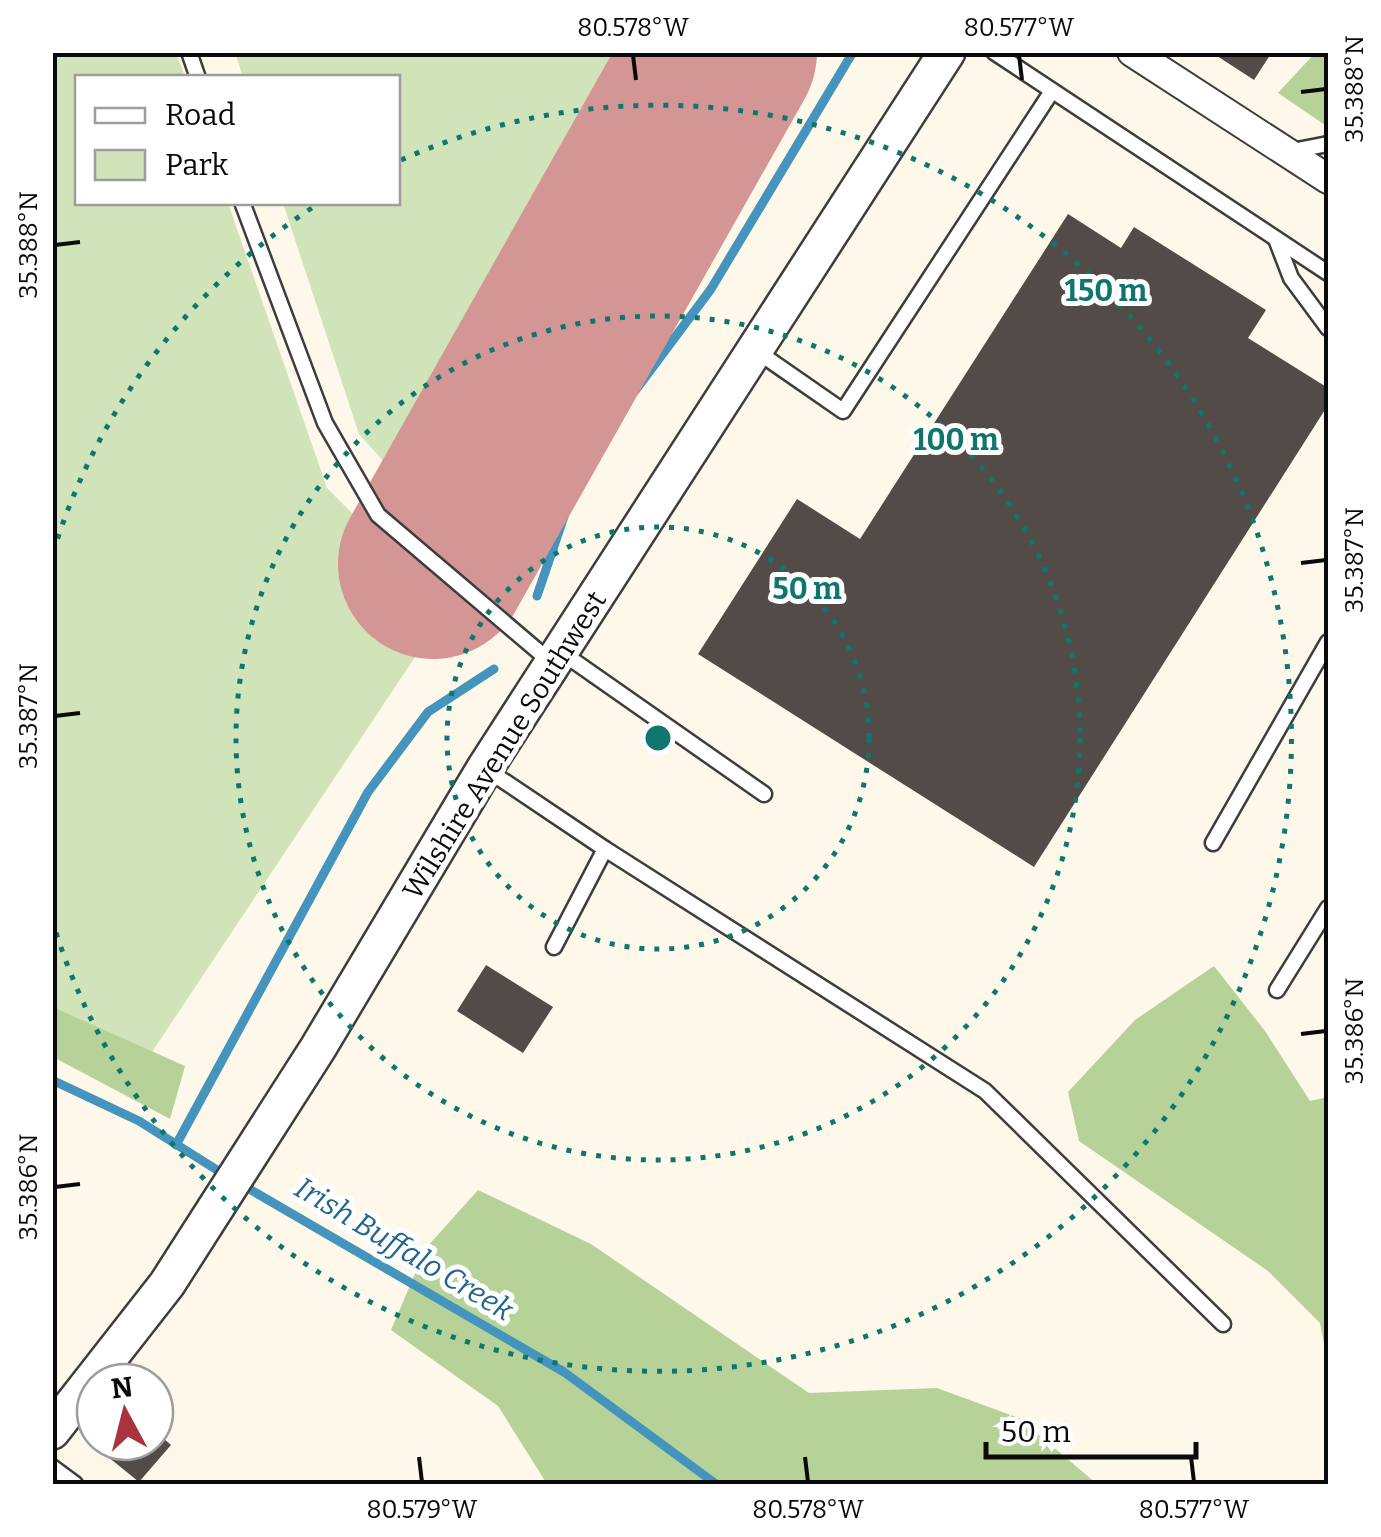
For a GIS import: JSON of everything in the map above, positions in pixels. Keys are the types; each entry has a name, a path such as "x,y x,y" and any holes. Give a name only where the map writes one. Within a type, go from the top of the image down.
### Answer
{"street":[{"name":"Wilshire Avenue Southwest","path":"52,1431 166,1284 293,1086 485,768 947,52"},
{"path":"1132,52 1328,179"}],"lane":[{"path":"994,52 1328,273"},
{"path":"755,350 843,411 1052,90"},
{"path":"1286,152 1328,144"},
{"path":"243,205 325,423 378,514 556,658 764,794"},
{"path":"1276,238 1291,278 1328,328"},
{"path":"1213,843 1328,642"},
{"path":"485,768 605,849 986,1090 1223,1324"},
{"path":"554,947 605,849"},
{"path":"1277,990 1328,908"},
{"path":"52,1467 75,1484"}],"green space":[{"path":"52,53 176,53 184,75 75,75 75,205 229,205 327,488 447,609 152,1052 53,1007"},
{"path":"235,53 669,53 421,503 359,434 284,205 400,205 400,75 242,75"},
{"path":"1315,53 1328,53 1328,127 1278,93"},
{"path":"1214,966 1265,1031 1310,1101 1328,1097 1328,1365 1320,1323 1268,1271 1079,1141 1068,1092 1135,1020"},
{"path":"53,1007 185,1066 170,1119 53,1057"},
{"path":"478,1190 591,1244 809,1393 937,1388 1019,1418 1097,1484 547,1484 498,1406 391,1330 426,1248"}],"building":[{"path":"1211,52 1272,52 1254,80"},
{"path":"1068,214 1121,248 1134,227 1266,310 1248,338 1328,388 1328,405 1034,867 698,654 797,499 860,539"},
{"path":"486,965 553,1007 523,1053 457,1011"},
{"path":"114,1462 156,1462 139,1482"}],"waterway":[{"path":"537,596 572,493 617,415 711,289 853,52"},
{"path":"176,1145 368,792 428,712 494,669"},
{"name":"Irish Buffalo Creek","path":"52,1080 139,1121 225,1175"},
{"name":"Irish Buffalo Creek","path":"239,1183 564,1372 716,1484"}],"runway":[{"path":"433,564 722,52"}]}
